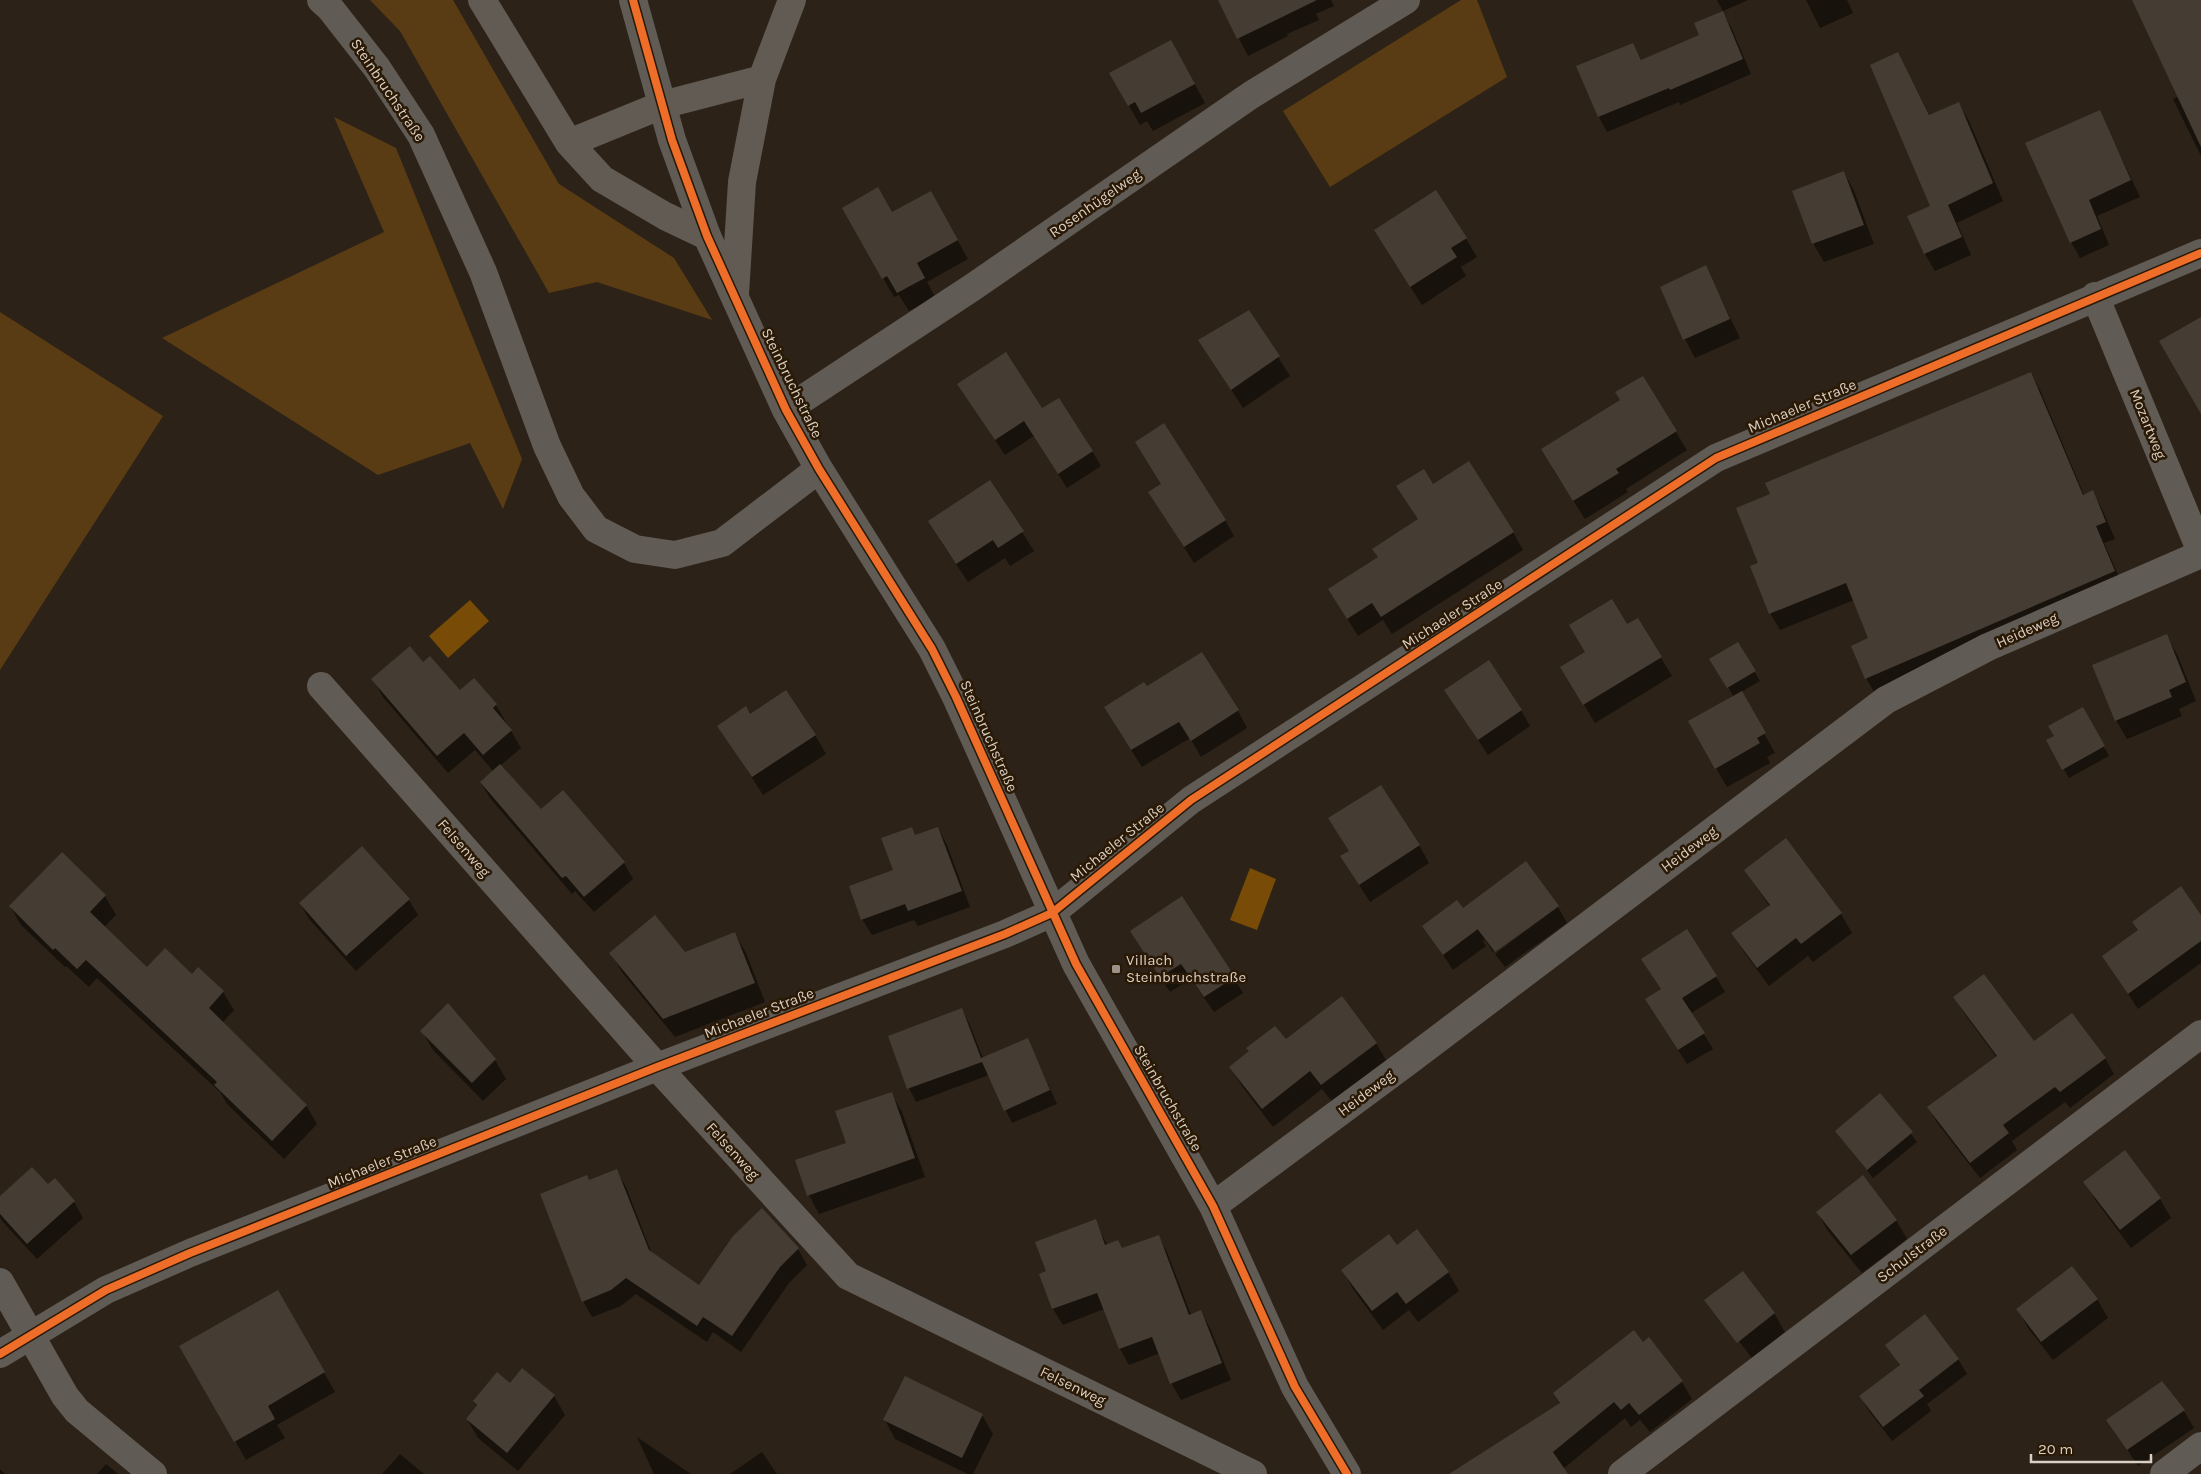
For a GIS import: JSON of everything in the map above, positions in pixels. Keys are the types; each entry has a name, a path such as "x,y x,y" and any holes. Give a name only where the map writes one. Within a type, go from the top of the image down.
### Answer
{"main road":[{"path":"482,0 569,143 602,179 665,216 707,236"},
{"path":"734,294 742,182 762,79 792,0"},
{"path":"569,143 662,105 762,79"}],"street":[{"name":"Steinbruchstraße","path":"321,0 330,8 377,68 421,135 483,272 548,446 571,496 596,529 635,549 675,555 722,543 819,469"},
{"name":"Steinbruchstraße","path":"633,0 672,140 707,236 786,410 819,469 932,649 956,697 1076,964 1213,1206 1295,1387 1347,1474"},
{"name":"Rosenhügelweg","path":"786,410 973,286 1250,95 1406,0"},
{"name":"Michaeler Straße","path":"0,1354 106,1290 190,1253 657,1067 1005,934 1052,913 1191,800 1716,458 2201,252"},
{"name":"Mozartweg","path":"2095,296 2201,553"},
{"name":"Heideweg","path":"1213,1206 1410,1060 1886,700 1988,647 2201,553"},
{"name":"Felsenweg","path":"321,686 657,1067 848,1276 1253,1474"},
{"name":"Schulstraße","path":"1622,1474 2201,1034"},
{"path":"0,1282 65,1396 77,1411 153,1474"},
{"path":"2164,1474 2201,1446"}],"shaded area":[{"path":"370,0 453,0 559,184 674,258 712,320 597,282 549,293 400,31"},
{"path":"1461,0 1477,0 1507,77 1330,187 1283,111"},
{"path":"334,117 396,148 522,459 503,509 470,443 378,475 162,338 384,232"},
{"path":"0,312 163,416 0,670"},
{"path":"470,600 489,621 448,658 429,636"},
{"path":"1250,868 1276,879 1257,930 1230,920"}],"building":[{"path":"1218,0 1317,0 1237,39"},
{"path":"2132,0 2201,0 2201,147"},
{"path":"1723,11 1743,59 1670,90 1669,88 1598,117 1576,66 1633,43 1641,60 1699,35 1694,23"},
{"path":"1171,40 1195,84 1141,113 1135,102 1128,106 1109,73"},
{"path":"1898,52 1929,115 1959,102 1993,183 1948,205 1962,237 1924,254 1907,216 1930,206 1870,65"},
{"path":"2100,110 2131,180 2089,200 2101,229 2070,243 2025,143"},
{"path":"1844,171 1864,225 1812,244 1792,191"},
{"path":"878,187 892,212 931,191 958,240 917,263 925,278 897,293 887,276 882,279 842,208"},
{"path":"1436,190 1467,238 1451,248 1457,257 1410,287 1374,230"},
{"path":"1706,265 1730,319 1683,340 1660,287"},
{"path":"1249,310 1280,356 1231,390 1198,340"},
{"path":"2201,317 2201,414 2159,341"},
{"path":"1006,352 1042,408 1059,398 1093,451 1058,474 1024,421 995,440 957,384"},
{"path":"2031,372 2083,495 2093,490 2106,522 2096,526 2115,571 1865,679 1851,646 1868,638 1846,583 1769,614 1750,566 1758,563 1736,508 1770,494 1765,483"},
{"path":"1643,376 1677,431 1616,469 1619,473 1573,501 1541,449 1620,400 1615,392"},
{"path":"1164,423 1226,520 1184,547 1148,492 1161,484 1135,442"},
{"path":"1469,461 1514,532 1381,617 1372,603 1347,619 1328,589 1378,557 1372,549 1418,519 1396,486 1424,469 1433,484"},
{"path":"990,480 1024,531 998,548 993,540 956,564 928,521"},
{"path":"1612,599 1627,624 1638,618 1662,657 1583,705 1560,667 1585,652 1569,625"},
{"path":"2167,634 2186,682 2169,690 2172,697 2115,721 2092,665"},
{"path":"1738,642 1756,671 1727,688 1709,659"},
{"path":"410,646 423,662 430,656 460,690 474,678 497,704 493,708 512,730 483,755 464,733 437,756 371,679"},
{"path":"1202,652 1239,710 1191,741 1179,722 1131,750 1104,707 1144,682 1147,686"},
{"path":"1489,660 1522,710 1478,740 1444,690"},
{"path":"786,690 816,735 752,777 717,726 746,706 750,714"},
{"path":"1742,691 1766,733 1757,738 1760,743 1715,769 1688,721"},
{"path":"2083,707 2105,746 2062,770 2046,740 2054,736 2048,726"},
{"path":"500,764 541,809 563,790 625,862 584,897 566,876 562,878 480,782"},
{"path":"1381,785 1420,845 1359,885 1340,856 1349,851 1328,818"},
{"path":"912,827 915,835 938,827 962,891 908,911 905,904 861,920 849,886 893,870 881,838"},
{"path":"1786,838 1842,913 1801,944 1796,938 1757,968 1731,933 1770,905 1744,870"},
{"path":"362,846 410,899 346,956 299,903"},
{"path":"62,852 106,895 90,912 147,967 165,948 192,974 198,967 224,991 209,1008 307,1105 272,1141 214,1085 217,1082 86,960 77,969 55,948 53,950 9,906"},
{"path":"1526,861 1559,906 1495,952 1478,929 1443,955 1422,926 1457,900 1463,908"},
{"path":"2181,886 2201,915 2201,941 2128,994 2102,956 2138,930 2132,922"},
{"path":"1182,896 1235,977 1204,997 1181,964 1160,977 1130,931"},
{"path":"655,915 685,952 735,932 755,983 663,1019 609,953"},
{"path":"1687,929 1717,976 1682,998 1705,1033 1678,1050 1645,999 1661,989 1641,959"},
{"path":"1984,974 2034,1041 2072,1013 2106,1058 2060,1092 2055,1087 2003,1125 2009,1133 1970,1163 1927,1107 1997,1056 1953,997"},
{"path":"1342,996 1377,1043 1321,1085 1310,1071 1262,1109 1229,1067 1249,1051 1246,1048 1275,1026 1286,1039"},
{"path":"448,1003 496,1059 472,1083 420,1031"},
{"path":"962,1008 981,1058 1028,1038 1050,1090 1004,1111 982,1062 907,1089 888,1036"},
{"path":"892,1092 915,1158 807,1196 795,1160 846,1143 835,1111"},
{"path":"1880,1093 1913,1132 1867,1170 1835,1131"},
{"path":"2125,1150 2161,1198 2120,1230 2083,1182"},
{"path":"32,1167 48,1184 55,1178 75,1201 27,1244 0,1214 0,1196"},
{"path":"617,1169 649,1250 699,1285 733,1236 762,1208 799,1248 780,1267 732,1336 703,1317 697,1326 626,1278 611,1290 582,1302 540,1194 587,1175 589,1180"},
{"path":"1863,1175 1897,1220 1851,1255 1816,1212"},
{"path":"1096,1219 1105,1245 1118,1240 1122,1248 1159,1235 1189,1315 1201,1310 1222,1363 1170,1384 1152,1337 1119,1349 1097,1293 1052,1309 1039,1274 1046,1271 1035,1242"},
{"path":"1417,1229 1449,1272 1406,1304 1397,1292 1372,1311 1341,1270 1389,1234 1397,1245"},
{"path":"2072,1266 2098,1299 2041,1342 2016,1309"},
{"path":"1743,1271 1775,1313 1737,1343 1704,1300"},
{"path":"278,1290 325,1372 268,1406 275,1419 234,1442 179,1346"},
{"path":"1925,1314 1959,1359 1919,1390 1924,1396 1883,1427 1859,1396 1900,1365 1885,1345"},
{"path":"1634,1330 1643,1342 1649,1337 1683,1381 1639,1415 1629,1403 1621,1410 1614,1402 1553,1452 1568,1474 1449,1474 1560,1403 1553,1393"},
{"path":"522,1368 555,1395 507,1453 466,1419 477,1405 473,1401 497,1372 510,1383"},
{"path":"905,1376 983,1414 962,1458 883,1420"},
{"path":"2162,1381 2185,1410 2127,1450 2106,1420"}],"cycle path":[{"path":"633,0 672,140 707,236 786,410 819,469 932,649 956,697 1076,964 1213,1206 1295,1387 1347,1474"},
{"path":"0,1354 106,1290 190,1253 657,1067 1005,934 1052,913 1191,800 1716,458 2201,253"}],"place":[{"name":"Villach Steinbruchstraße","path":"1116,969"}]}
